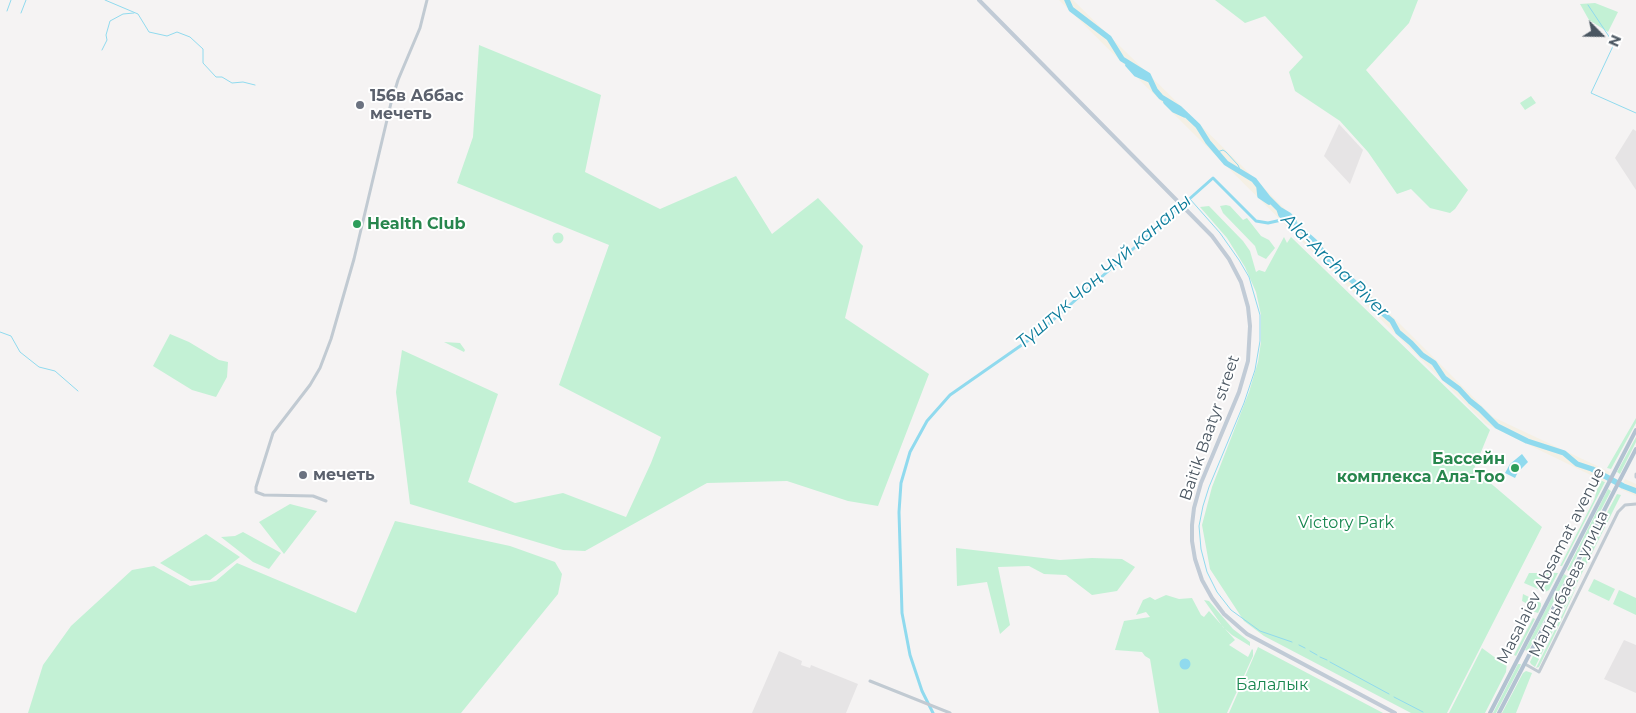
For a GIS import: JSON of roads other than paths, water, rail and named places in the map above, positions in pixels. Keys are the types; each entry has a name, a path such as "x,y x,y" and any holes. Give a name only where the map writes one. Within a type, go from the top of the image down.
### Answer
{"main road":[{"name":"Baitik Baatyr street","path":"979,0 1216,240 1234,267 1246,299 1251,336 1249,353 1243,380 1204,477 1194,508 1192,525 1193,550 1202,580 1217,607 1231,622 1247,634 1395,713"},
{"name":"Masalaiev Absamat avenue","path":"1490,713 1636,430"},
{"name":"Masalaiev Absamat avenue","path":"1500,713 1636,449"},
{"path":"1563,571 1571,575"},
{"path":"1517,659 1525,664"}],"street":[{"path":"326,501 313,496 264,495 256,492 256,487 273,433 310,385 320,368 331,339 354,259 391,103 398,80 420,28 427,0"},
{"name":"Малдыбаева улица","path":"1525,664 1539,672 1618,512 1625,506 1636,504"},
{"path":"870,681 950,713"}],"water":[{"name":"Бассейн комплекса Ала-Тоо","path":"1522,454 1528,462 1515,478 1505,473 1510,464"},
{"path":"1183,659 1187,659 1190,664 1189,668 1183,669 1180,666 1180,662"}],"waterway":[{"path":"7,11 11,0"},
{"path":"21,13 26,0"},
{"path":"105,0 138,14 149,32 167,36 177,32 190,37 203,49 203,63 216,77 222,77 232,83 243,82 255,85"},
{"name":"Ala-Archa River","path":"1067,0 1071,9 1109,38 1122,59 1148,75 1155,90 1161,97 1179,108 1198,126 1208,142 1226,163 1254,180 1279,209 1281,215 1314,241 1331,262 1363,290 1373,305 1392,321 1398,332 1422,355 1434,363 1444,378 1459,389 1497,426 1527,441 1564,453 1577,464 1592,469 1636,491"},
{"path":"1588,5 1614,44 1591,93 1636,113"},
{"path":"102,50 107,40 106,35 110,21 123,14 134,13"},
{"path":"1128,65 1136,74 1150,80"},
{"path":"1166,102 1174,110 1185,115"},
{"path":"1217,152 1223,150 1226,152 1238,165 1241,172"},
{"name":"Түштүк Чоң Чүй каналы","path":"933,713 922,691 910,655 902,613 899,512 901,483 910,452 927,421 950,395 1036,335 1213,178 1256,221 1268,223 1286,219"},
{"path":"1259,187 1260,196 1269,202"},
{"path":"1190,199 1220,233 1239,260 1249,277 1260,315 1260,341 1255,370 1244,403 1203,506 1199,526 1201,549 1207,572 1217,592 1231,610 1260,631 1292,642"},
{"path":"1279,209 1289,215 1294,221"},
{"path":"0,332 11,336 20,352 39,367 55,371 78,391"},
{"path":"1299,645 1305,648"},
{"path":"1310,651 1317,655"},
{"path":"1320,657 1327,660"},
{"path":"1330,662 1389,694"},
{"path":"1394,697 1423,712"}],"place":[{"name":"156в Аббас мечеть","path":"360,105"},
{"name":"Health Club","path":"357,224"},
{"name":"Бассейн комплекса Ала-Тоо","path":"1515,468"},
{"name":"мечеть","path":"303,475"}],"park label":[{"name":"Victory Park","path":"1346,523"},
{"name":"Балалык","path":"1272,685"}]}
